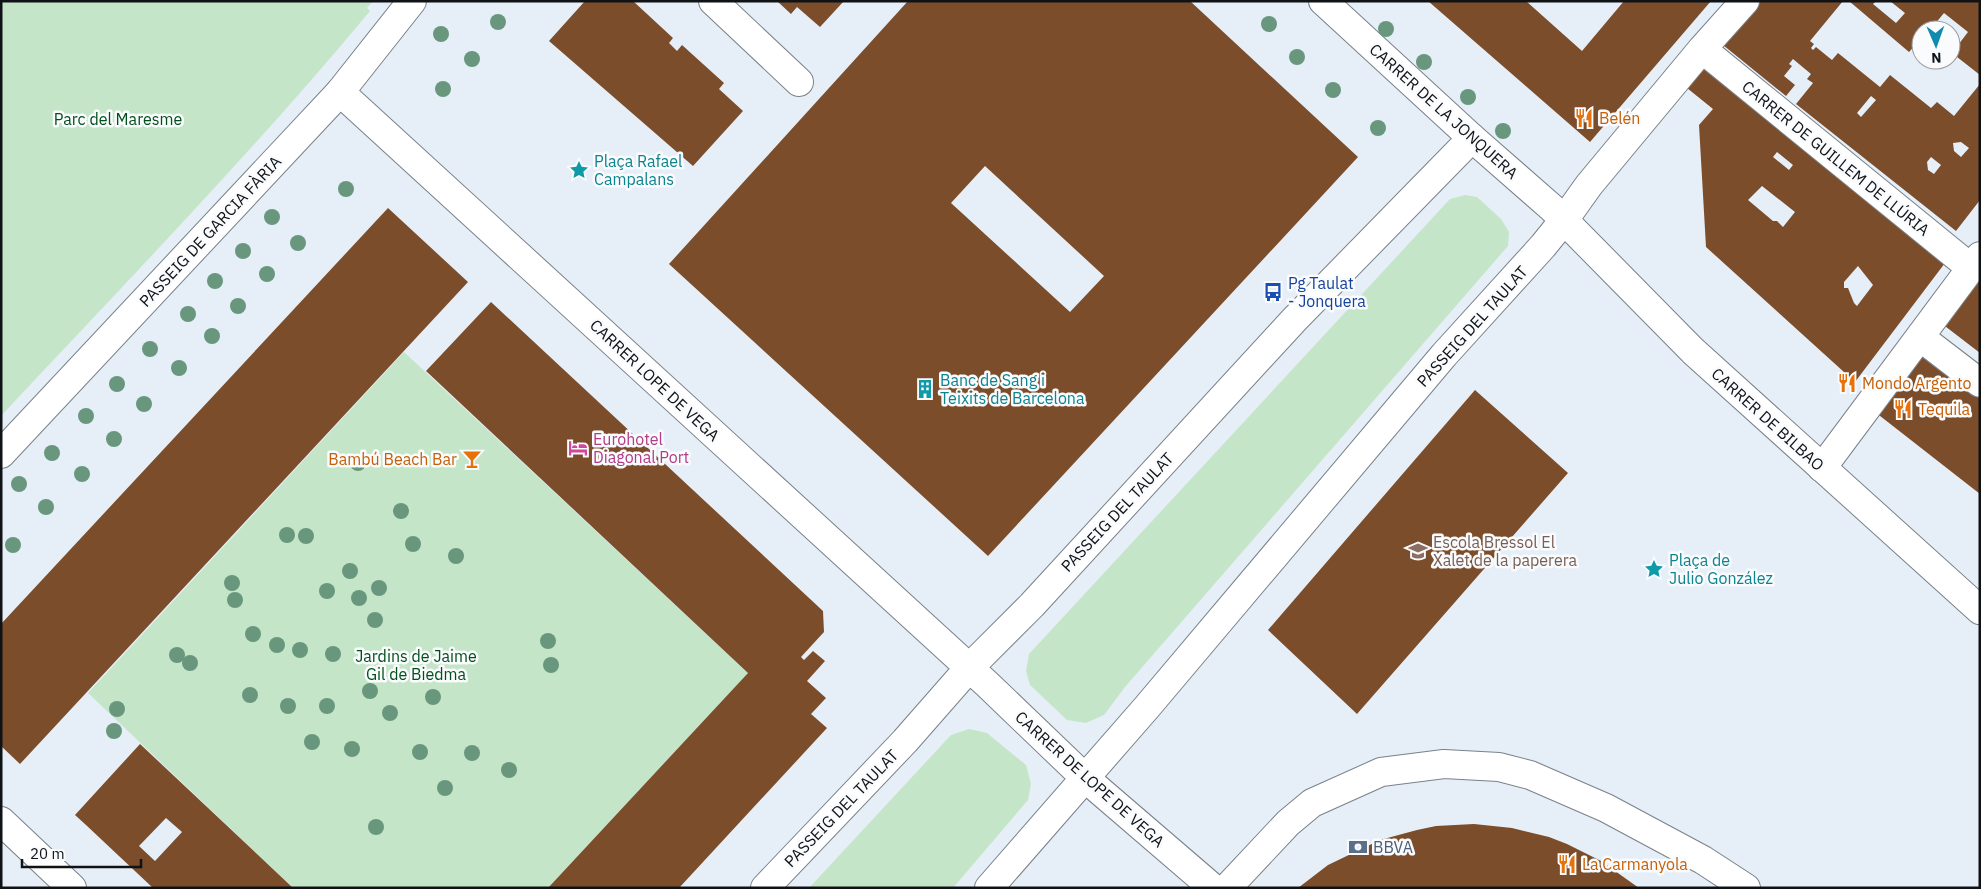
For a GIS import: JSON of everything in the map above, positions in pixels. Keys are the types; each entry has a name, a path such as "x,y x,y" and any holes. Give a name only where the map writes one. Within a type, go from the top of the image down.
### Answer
{"street":[{"name":"PASSEIG DE GARCIA FÀRIA","path":"1,454 340,92 412,1"},
{"path":"713,1 799,82"},
{"name":"CARRER DE LA JONQUERA","path":"1323,1 1564,220"},
{"name":"PASSEIG DEL TAULAT","path":"989,888 1153,700 1444,355 1564,220 1589,184 1702,49 1745,1"},
{"name":"CARRER DE GUILLEM DE LLÚRIA","path":"1702,49 1975,262"},
{"name":"CARRER LOPE DE VEGA","path":"340,92 581,311 663,390 969,668"},
{"name":"PASSEIG DEL TAULAT","path":"765,888 905,741 969,668 1032,604 1294,320 1472,138"},
{"name":"CARRER DE BILBAO","path":"1564,220 1694,351 1980,610"},
{"path":"1822,468 1975,262"},
{"path":"1920,337 1980,383"},
{"name":"CARRER DE LOPE DE VEGA","path":"969,668 1085,778 1213,888"},
{"path":"1227,888 1288,823 1312,803 1381,772 1444,764 1499,767 1530,775 1606,808 1703,860 1746,888"},
{"path":"1,821 72,888"}],"green space":[{"name":"Parc del Maresme","path":"2,1 373,1 367,8 370,11 281,115 1,416"},
{"path":"1465,195 1477,197 1501,219 1509,232 1508,246 1125,687 1104,715 1086,723 1067,720 1030,685 1026,671 1029,654 1450,199"},
{"name":"Jardins de Jaime Gil de Biedma","path":"404,352 748,673 548,888 293,888 88,693"},
{"path":"969,729 987,733 1026,765 1031,784 1028,800 953,888 809,888 951,735"}],"building":[{"path":"585,1 633,1 673,38 669,43 677,51 682,45 724,83 719,89 743,111 693,166 549,41"},
{"path":"777,1 844,1 820,27 797,7 791,14"},
{"path":"908,1 1190,1 1358,157 988,556 669,264","holes":["985,166 1104,276 1070,312 951,203"]},
{"path":"1428,1 1526,1 1582,51 1624,1 1711,1 1590,142"},
{"path":"1761,1 1843,1 1810,41 1814,44 1811,48 1813,50 1816,47 1832,60 1838,53 1880,87 1890,75 1931,108 1937,102 1954,116 1980,84 1980,200 1956,231 1796,104 1813,83 1807,79 1811,74 1793,59 1789,64 1792,66 1784,76 1795,85 1786,96 1723,45","holes":["1871,96 1876,100 1861,117 1857,113","1961,142 1969,148 1961,157 1954,151 1953,143","1931,157 1941,165 1934,174 1928,170 1927,162"]},
{"path":"1849,1 1876,1 1873,4 1896,23 1905,13 1890,1 1980,1 1980,75 1961,60 1961,41 1968,32 1961,26 1961,20 1953,20 1944,13 1938,20 1911,20 1911,50 1909,52"},
{"path":"1706,67 1948,259 1855,382 1706,247 1699,125 1713,109 1687,88","holes":["1777,152 1793,165 1789,170 1773,157","1762,186 1795,212 1783,227 1748,200","1858,266 1873,285 1857,306 1848,288 1844,288 1844,282"]},
{"path":"388,208 468,282 20,764 1,746 1,624"},
{"path":"1980,273 1980,353 1941,323"},
{"path":"491,302 823,611 824,632 801,657 804,660 813,651 825,661 807,681 826,698 811,714 827,728 679,888 548,888 748,673 426,371"},
{"path":"1922,350 1980,395 1980,494 1875,412"},
{"name":"Escola Bressol El Xalet de la paperera","path":"1475,390 1568,473 1357,714 1268,630"},
{"path":"140,744 293,888 153,888 75,815","holes":["166,818 182,832 155,861 139,846"]},
{"path":"1474,824 1512,828 1549,837 1601,861 1639,888 1298,888 1328,865 1380,840 1436,826"}],"place":[{"name":"Belén","path":"1584,118"},
{"name":"Plaça Rafael Campalans","path":"579,170"},
{"name":"Pg Taulat - Jonquera","path":"1273,292"},
{"name":"Mondo Argento","path":"1847,383"},
{"name":"Banc de Sang i Teixits de Barcelona","path":"925,389"},
{"name":"Tequila","path":"1903,409"},
{"name":"Eurohotel Diagonal Port","path":"578,448"},
{"name":"Bambú Beach Bar","path":"472,459"},
{"name":"Escola Bressol El Xalet de la paperera","path":"1418,551"},
{"name":"Plaça de Julio González","path":"1654,569"},
{"name":"BBVA","path":"1358,847"},
{"name":"La Carmanyola","path":"1567,864"}]}
